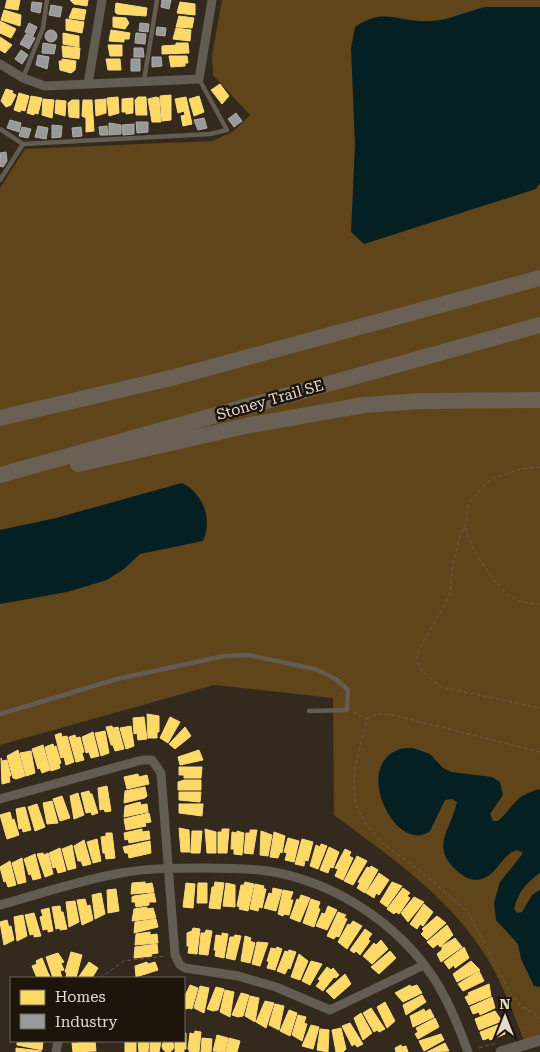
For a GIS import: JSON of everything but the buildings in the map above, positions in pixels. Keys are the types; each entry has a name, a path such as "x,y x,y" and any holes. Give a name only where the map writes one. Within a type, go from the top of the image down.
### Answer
{"highway":[{"path":"0,418 175,377 540,278"},
{"name":"Stoney Trail SE","path":"0,475 540,325"},
{"path":"36,466 82,464 250,425 364,405 420,401 540,400"}],"street":[{"path":"88,84 102,0"},
{"path":"0,64 23,78 45,86 199,79 212,0"},
{"path":"0,799 142,760 152,760 161,773 175,955 177,961 185,968 238,976 276,987 330,1010 424,966"},
{"path":"0,905 120,873 168,868 254,870 285,875 315,884 365,910 404,941 424,966 449,1005 468,1052"},
{"path":"501,1052 540,1040"}],"lane":[{"path":"23,78 43,28 47,0"},
{"path":"144,81 157,0"},
{"path":"0,129 23,144 210,134 227,130 199,79"},
{"path":"0,180 23,144"},
{"path":"0,714 117,679 224,656 248,656 315,670 336,679 348,690 347,710 309,711"}],"path":[{"path":"540,467 520,469 492,479 468,505 465,527 456,549 450,594 418,651 417,662 422,671 441,687 540,708"},
{"path":"465,527 472,549 508,595 531,604 540,604"},
{"path":"347,710 368,719"},
{"path":"540,752 393,715 377,714 368,719 355,766 354,784 356,805 365,822 382,843 418,869 468,912 509,991 521,1006 540,1018"},
{"path":"101,977 124,961 175,955"}],"shaded area":[{"path":"222,0 540,0 540,1035 524,1040 495,972 475,940 458,919 420,881 334,815 333,698 214,685 0,745 0,188 25,149 212,141 234,131 250,115 213,75 212,55"}],"water":[{"path":"486,7 540,7 540,183 536,189 364,244 351,232 355,145 351,48 355,27 375,17 384,16 419,21 437,21"},
{"path":"182,483 196,493 204,508 207,524 203,541 140,554 124,569 107,580 67,592 0,604 0,530 56,518"},
{"path":"413,748 430,754 443,768 451,772 492,777 500,782 503,795 490,814 493,821 498,821 520,798 540,789 540,873 523,888 514,909 517,913 522,912 532,895 540,890 540,987 534,986 521,959 518,944 496,920 494,903 500,882 523,853 517,850 512,852 486,877 476,880 470,879 451,865 445,856 443,848 446,831 457,802 452,799 445,800 430,831 417,835 405,831 393,821 384,806 379,790 379,773 385,759 400,749"}]}
